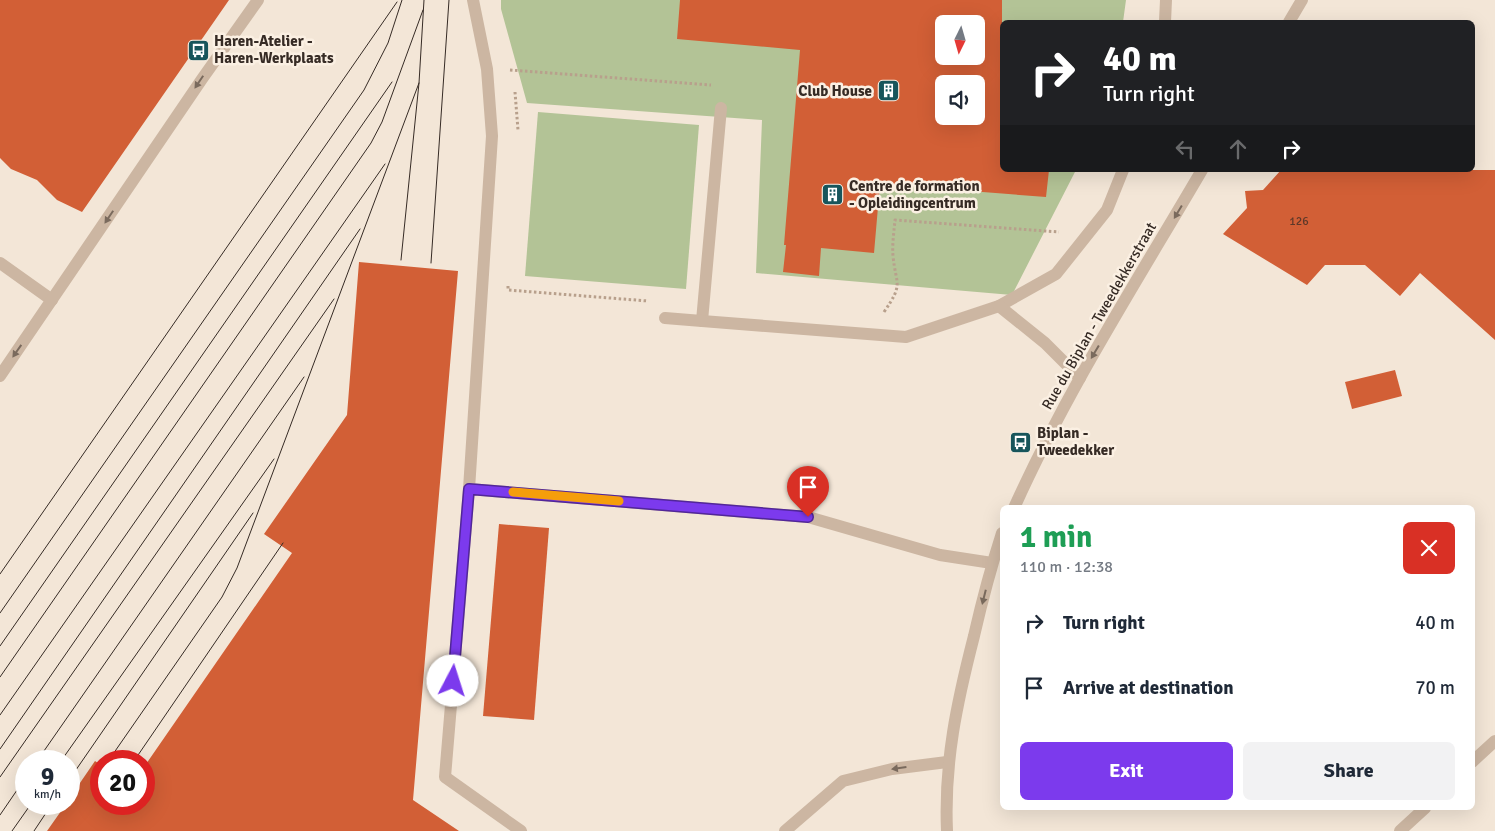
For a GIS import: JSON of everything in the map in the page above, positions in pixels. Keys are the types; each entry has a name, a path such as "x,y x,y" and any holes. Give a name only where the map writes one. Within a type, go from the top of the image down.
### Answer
{"street":[{"path":"0,376 258,0"},
{"path":"473,0 487,69 492,136 469,489 446,777 521,831"},
{"path":"1165,20 1166,0"},
{"path":"1290,20 1302,0"},
{"path":"702,321 721,108"},
{"path":"665,318 906,337 998,306 1056,274 1107,210 1122,172"},
{"name":"Rue du Biplan - Tweedekkerstraat","path":"1015,505 1032,468 1080,378 1201,172"},
{"path":"0,263 52,300"},
{"path":"998,306 1045,343 1080,378"},
{"path":"469,489 808,517 940,555 992,563"},
{"path":"947,831 947,762 962,683 992,563 1000,540"},
{"path":"1475,759 1495,742"},
{"path":"786,831 843,781 892,769 947,762"},
{"path":"1400,831 1423,810"}],"path":[{"path":"511,77 510,70 721,86 721,108"},
{"path":"513,85 517,101 518,137"},
{"path":"883,314 892,300 899,282 893,256 895,220 1058,232 1071,227 1087,236"},
{"path":"509,280 508,290 652,302"}],"green space":[{"path":"501,0 1126,0 1123,20 1000,20 1000,172 1075,172 1012,295 756,273 762,120 527,103 501,9"},
{"path":"538,112 699,125 686,289 525,276"}],"building":[{"path":"0,0 229,0 82,212 57,200 37,180 11,169 0,158"},
{"name":"Club House","path":"680,0 1002,0 1002,20 1000,20 1000,172 1049,172 1046,197 880,184 874,253 821,248 819,276 783,272 786,245 784,245 800,50 677,39"},
{"path":"1475,170 1495,170 1495,340 1420,273 1400,296 1365,265 1325,265 1307,285 1223,234 1247,208 1245,191 1263,190 1279,172 1475,172"},
{"path":"359,262 458,271 413,800 459,831 47,831 58,815 80,815 80,783 90,768 90,815 155,815 155,751 292,553 264,534 347,415"},
{"path":"1395,370 1402,396 1352,409 1345,382"},
{"path":"499,524 549,528 534,720 483,716"}],"tram line":[{"path":"0,613 364,90 388,43 402,0"},
{"path":"401,260 419,83 424,0"},
{"path":"431,263 449,0"},
{"path":"0,574 397,2"},
{"path":"0,677 371,143 382,122 423,10"},
{"path":"0,646 392,82"},
{"path":"116,750 222,597 237,568 419,83"},
{"path":"0,715 385,164"},
{"path":"0,749 360,229"},
{"path":"0,777 334,299"},
{"path":"45,750 304,377"},
{"path":"69,750 274,459"},
{"path":"80,764 253,513"},
{"path":"142,750 283,543"},
{"path":"0,815 15,793"},
{"path":"12,831 23,815"},
{"path":"34,831 45,815"}],"slow traffic":[{"path":"513,492 619,501"}],"place":[{"name":"Haren-Atelier - Haren-Werkplaats","path":"198,50"},
{"name":"Club House","path":"888,91"},
{"name":"Centre de formation - Opleidingcentrum","path":"833,195"},
{"name":"Biplan - Tweedekker","path":"1021,442"}],"route":[{"path":"453,681 469,489 808,517"}]}
